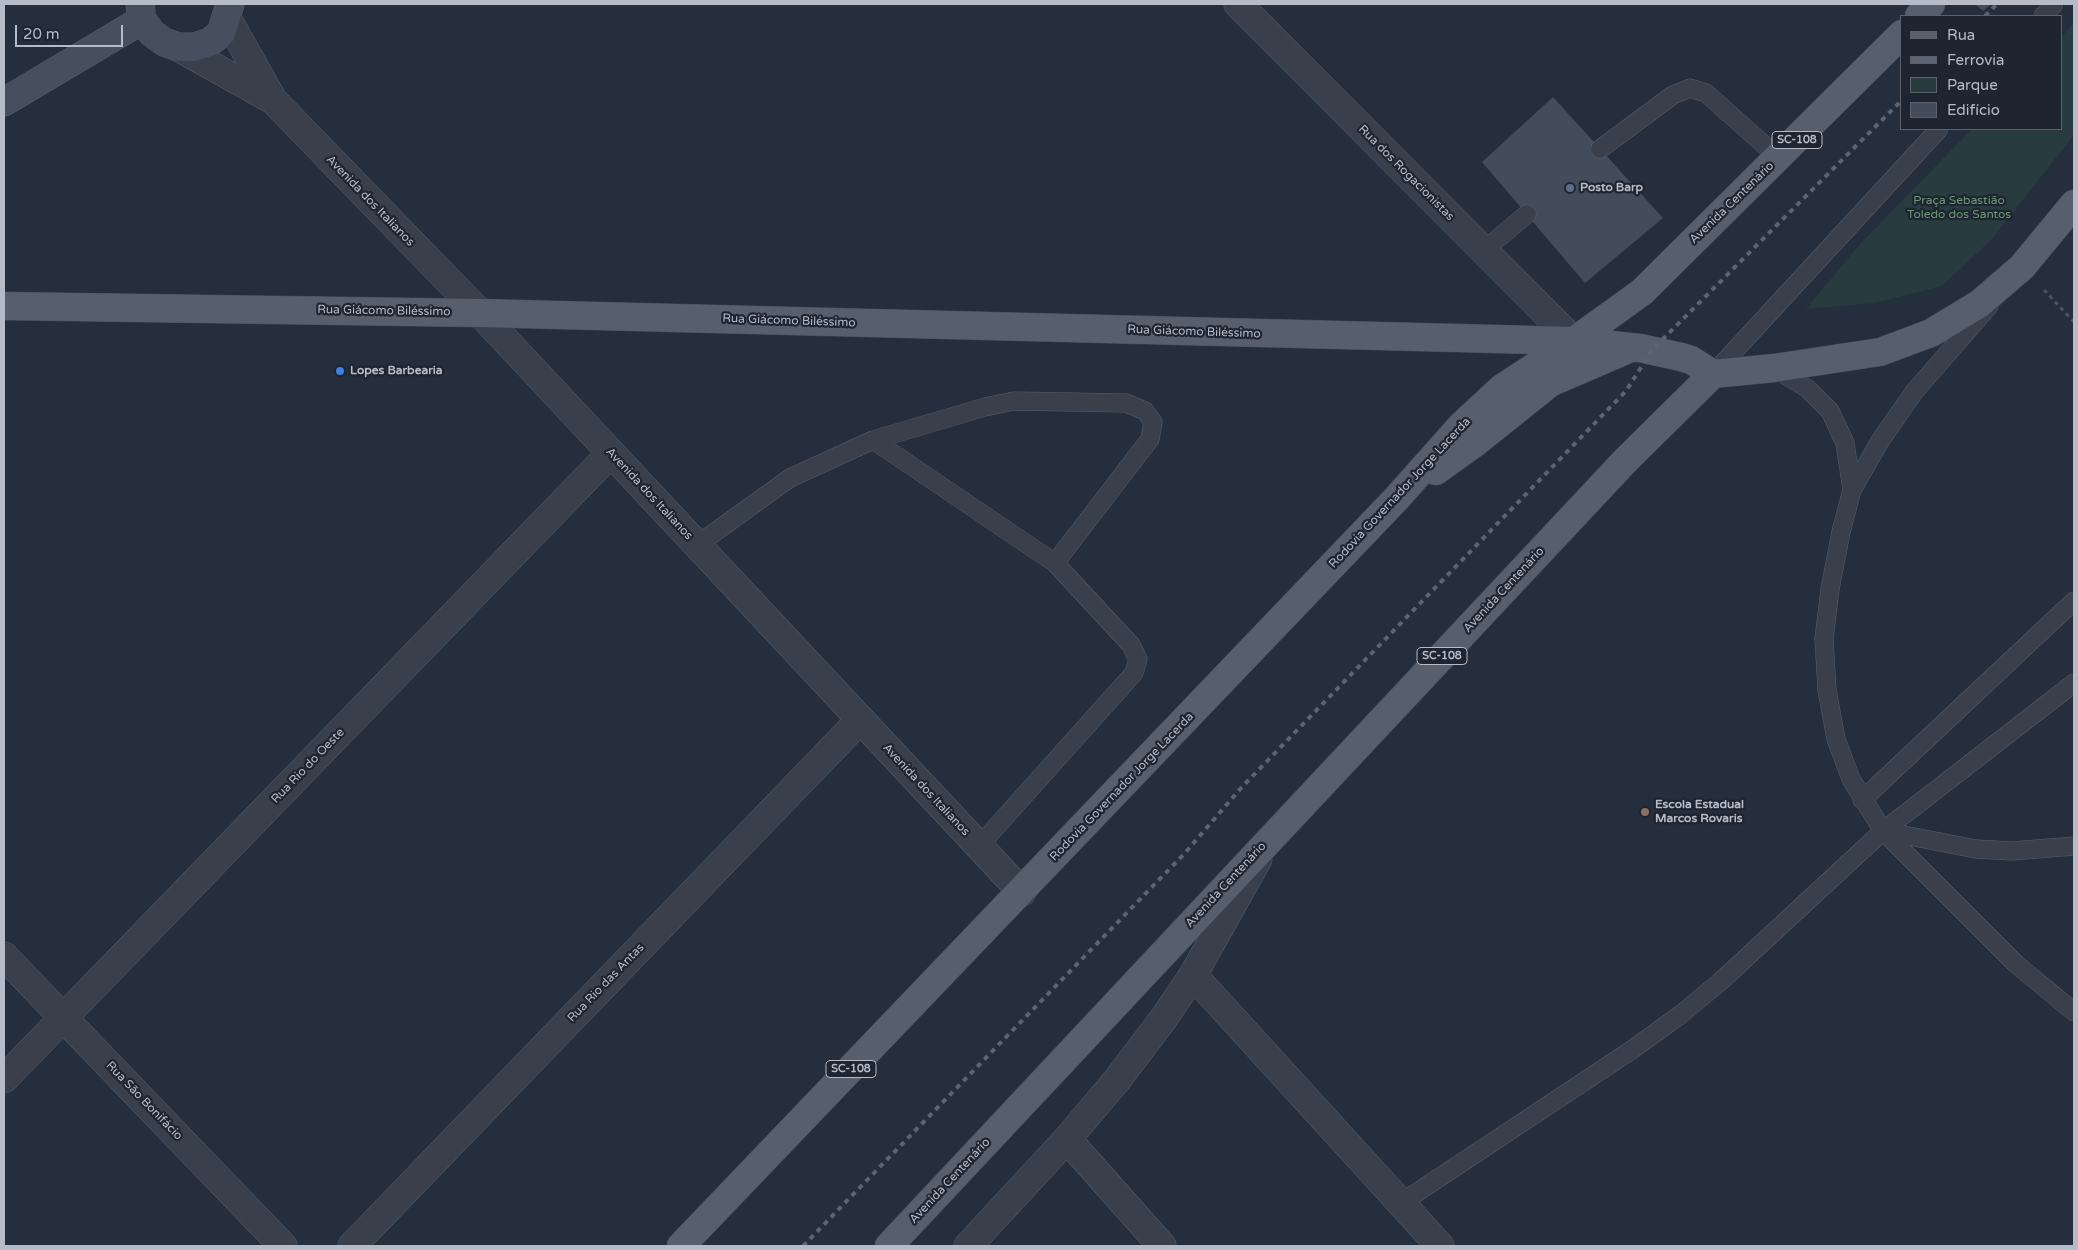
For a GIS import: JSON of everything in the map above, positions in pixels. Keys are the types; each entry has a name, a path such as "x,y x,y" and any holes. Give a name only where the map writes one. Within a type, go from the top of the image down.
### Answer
{"main road":[{"path":"1920,15 1931,4"},
{"path":"4,102 140,8 152,33 164,42 178,47 194,47 210,42 221,33 228,11"},
{"name":"Avenida Centenário","path":"1574,342 1642,292 1900,36"},
{"path":"1713,374 1774,368 1880,352 1931,333 1978,304 2022,267 2074,204"},
{"name":"Rua Giácomo Biléssimo","path":"4,306 480,313 1574,342 1632,348 1691,360 1713,374"},
{"name":"Rodovia Governador Jorge Lacerda","path":"681,1246 1022,892 1396,499 1462,425 1502,388 1574,342"},
{"path":"1396,499 1475,443 1550,383 1632,348"},
{"name":"Avenida Centenário","path":"889,1246 1664,420 1713,374"}],"street":[{"name":"Rua dos Rogacionistas","path":"1238,4 1574,342"},
{"name":"Avenida dos Italianos","path":"228,11 273,100"},
{"name":"Avenida dos Italianos","path":"178,47 273,100 480,313 1022,892"},
{"name":"Rua Rio do Oeste","path":"4,1079 611,453"},
{"name":"Rua Rio das Antas","path":"352,1246 860,720"},
{"path":"968,1246 1067,1139 1117,1080 1193,975 1270,838"},
{"name":"Rua São Bonifácio","path":"4,956 283,1246"},
{"path":"1193,975 1440,1246"},
{"path":"1067,1139 1162,1246"}],"lane":[{"path":"2043,15 2054,4"},
{"path":"1600,149 1673,95 1690,88 1706,93 1779,158"},
{"path":"1713,374 1938,130"},
{"path":"1483,251 1526,214"},
{"path":"2022,267 1914,392 1880,441 1852,490 1841,532 1830,589 1824,639 1827,690 1836,739 1851,779 1882,831 2016,964 2074,1012"},
{"path":"1774,368 1808,389 1830,411 1845,443 1852,490"},
{"path":"697,546 790,478 873,440 985,407 1014,401 1126,403 1145,411 1153,422 1150,439 1055,563"},
{"path":"873,440 1055,563 1132,645 1138,658 1134,674 979,846"},
{"path":"1862,800 2074,601"},
{"path":"1401,1203 1680,1015 1721,981 1882,831 2074,683"},
{"path":"1882,831 1976,849 2012,851 2074,846"}],"path":[{"path":"2022,267 2074,322"}],"green space":[{"name":"Praça Sebastião Toledo dos Santos","path":"2074,23 2074,135 1992,239 1942,286 1875,303 1806,309 1860,244 1971,130 2063,130 2063,35"}],"building":[{"path":"1975,4 1991,4 1983,11"},
{"name":"Posto Barp","path":"1553,97 1663,218 1585,283 1482,162"}],"railway":[{"path":"1986,15 1997,4"},
{"path":"803,1246 1185,853 1241,788 1626,391 1652,350 1900,102"}],"place":[{"name":"Posto Barp","path":"1570,188"},
{"name":"Lopes Barbearia","path":"340,371"},
{"name":"Escola Estadual Marcos Rovaris","path":"1645,812"}]}
